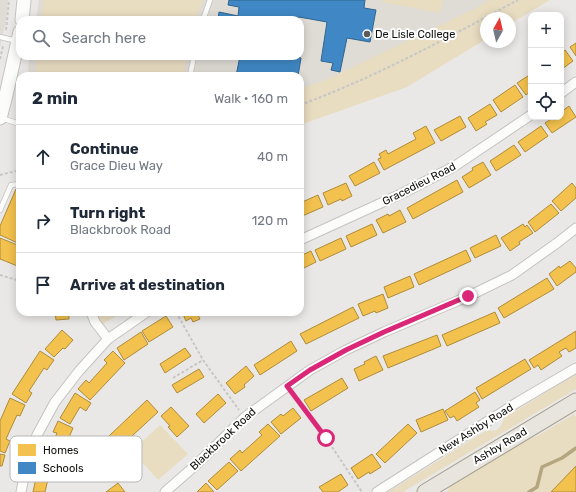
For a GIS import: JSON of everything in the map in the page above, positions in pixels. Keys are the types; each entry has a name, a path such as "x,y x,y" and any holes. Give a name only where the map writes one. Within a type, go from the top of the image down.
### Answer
{"main road":[{"name":"Ashby Road","path":"425,492 576,402"}],"street":[{"path":"22,16 24,0"},
{"path":"0,118 16,49"},
{"path":"564,91 576,82"},
{"name":"Gracedieu Road","path":"304,238 403,193 455,166 528,117"},
{"name":"Blackbrook Road","path":"165,492 245,417 310,370 346,350 384,332 468,296 512,275 576,228"},
{"path":"93,316 95,322 108,339"},
{"path":"36,436 54,402 79,371 108,339 141,316"},
{"name":"New Ashby Road","path":"377,492 518,402 576,368"},
{"path":"21,492 23,482"}],"lane":[{"path":"204,16 210,0"},
{"path":"0,37 16,36"},
{"path":"191,72 193,60"},
{"path":"0,118 16,123"},
{"path":"0,210 12,185 16,184"}],"path":[{"path":"304,103 397,64 518,0"},
{"path":"0,175 16,171"},
{"path":"0,275 16,279"},
{"path":"178,316 203,360 245,417"},
{"path":"173,378 203,360"},
{"path":"287,386 326,438 362,492"}],"shaded area":[{"path":"0,0 8,0 6,20 0,48"},
{"name":"De Lisle College","path":"39,0 498,0 304,93 304,72 28,72 29,60 304,60 304,16 37,16"},
{"path":"44,0 203,0 197,16 42,16"},
{"path":"382,0 443,0 440,13 382,2"},
{"path":"489,0 550,0 516,20 516,12 480,12 480,43 407,87 304,124 304,88 326,80 478,7"},
{"path":"37,60 186,60 184,72 36,72"},
{"path":"95,316 116,316 103,324"},
{"path":"576,374 576,389 403,492 388,492 487,430 494,431 498,429 504,418"},
{"path":"574,414 576,417 576,492 447,492 454,479 514,446 539,435"},
{"path":"160,425 188,454 158,480 142,462 142,442"}],"building: Homes":[{"path":"576,43 576,56 570,47"},
{"path":"565,50 573,61 564,68"},
{"path":"528,76 528,93 526,95 517,83"},
{"path":"515,85 523,97 501,112 493,100"},
{"path":"490,104 497,115 485,122 487,124 476,131 468,118"},
{"path":"569,106 576,117 552,133 545,123 550,120 564,120 564,110"},
{"path":"460,116 466,127 441,141 434,130"},
{"path":"426,126 435,143 384,170 378,159 381,158 379,154 386,150 388,154 416,139 413,133"},
{"path":"541,126 548,136 525,152 518,142"},
{"path":"514,145 521,155 496,171 490,161"},
{"path":"374,162 380,173 355,186 349,176"},
{"path":"483,162 491,175 469,188 462,177 473,170 472,168"},
{"path":"457,180 463,192 413,219 407,208"},
{"path":"346,183 352,196 328,205 323,193"},
{"path":"572,183 576,188 576,198 561,211 552,201"},
{"path":"16,189 16,242 0,235 0,226"},
{"path":"318,195 323,207 304,215 304,201"},
{"path":"551,204 559,213 535,232 528,222"},
{"path":"400,210 406,222 383,233 376,220 388,214 389,216"},
{"path":"372,224 377,235 351,247 346,236"},
{"path":"523,224 525,227 527,225 533,233 519,242 520,244 510,251 501,238"},
{"path":"496,235 501,246 475,258 470,248"},
{"path":"0,238 16,244 16,265 0,259"},
{"path":"341,238 346,249 320,261 315,250"},
{"path":"466,250 471,261 419,285 414,274"},
{"path":"311,251 316,262 304,268 304,254"},
{"path":"570,261 576,268 576,272 557,286 549,274 559,266 560,268"},
{"path":"410,276 414,287 388,298 384,287"},
{"path":"547,278 554,289 504,318 498,308"},
{"path":"383,294 388,308 363,316 358,304"},
{"path":"353,307 359,318 306,344 300,334"},
{"path":"495,312 500,323 447,346 442,335"},
{"path":"56,316 69,316 69,319 56,320"},
{"path":"166,316 173,327 149,342 142,331"},
{"path":"184,316 198,316 200,319 193,322 191,318 186,321"},
{"path":"62,330 73,340 65,349 63,348 54,357 45,349"},
{"path":"576,331 576,348 569,352 566,348 559,352 562,356 541,370 538,365 534,368 529,360"},
{"path":"141,332 148,344 124,360 117,348"},
{"path":"437,335 441,346 388,368 383,356"},
{"path":"291,341 297,351 260,375 254,365"},
{"path":"185,348 191,356 165,373 160,364"},
{"path":"40,351 54,360 47,370 44,368 29,391 32,393 26,403 12,394"},
{"path":"113,351 125,363 90,400 78,389 86,380 89,383 107,363 104,360"},
{"path":"376,356 383,370 359,381 354,369 365,364 364,362"},
{"path":"525,359 531,369 482,399 476,388"},
{"path":"246,366 254,376 244,385 245,387 235,394 226,383"},
{"path":"199,369 204,377 177,393 172,385"},
{"path":"342,378 348,388 311,411 304,400"},
{"path":"475,392 480,400 476,403 479,407 457,421 454,416 450,418 445,411"},
{"path":"75,393 91,403 86,411 80,407 70,424 60,418"},
{"path":"218,394 226,403 204,423 196,414"},
{"path":"10,398 25,405 20,416 17,415 6,439 10,441 5,453 0,451 0,421"},
{"path":"147,400 158,412 132,436 109,436"},
{"path":"171,407 189,426 177,437 161,416"},
{"path":"293,408 301,418 281,434 271,422 281,414 283,416"},
{"path":"443,409 448,420 421,432 416,420"},
{"path":"58,421 73,428 70,436 56,436 57,433 53,432"},
{"path":"268,424 280,436 241,471 230,459 240,450 242,453 262,435 259,432"},
{"path":"408,424 417,433 385,463 376,454"},
{"path":"0,454 5,455 2,466 0,466"},
{"path":"372,454 381,467 358,479 351,468"},
{"path":"229,462 238,471 217,490 208,481"},
{"path":"576,466 576,492 551,492"},
{"path":"341,474 348,485 338,492 323,492 319,487"},
{"path":"35,482 47,482 45,492 33,492"},
{"path":"118,483 125,492 106,492"},
{"path":"206,483 214,492 197,492"}],"building: Schools":[{"path":"229,0 365,0 364,8 376,10 370,42 347,38 340,72 331,70 333,63 321,61 327,22 304,18 304,16 238,16 239,7 228,5"},
{"path":"219,12 238,16 218,16"},
{"path":"239,60 301,60 299,72 237,72"}],"waterway":[{"path":"529,492 537,487 542,467 562,458 576,448"}],"place":[{"name":"De Lisle College","path":"367,34"}],"route":[{"path":"326,438 287,386 310,370 346,350 468,296"}]}
